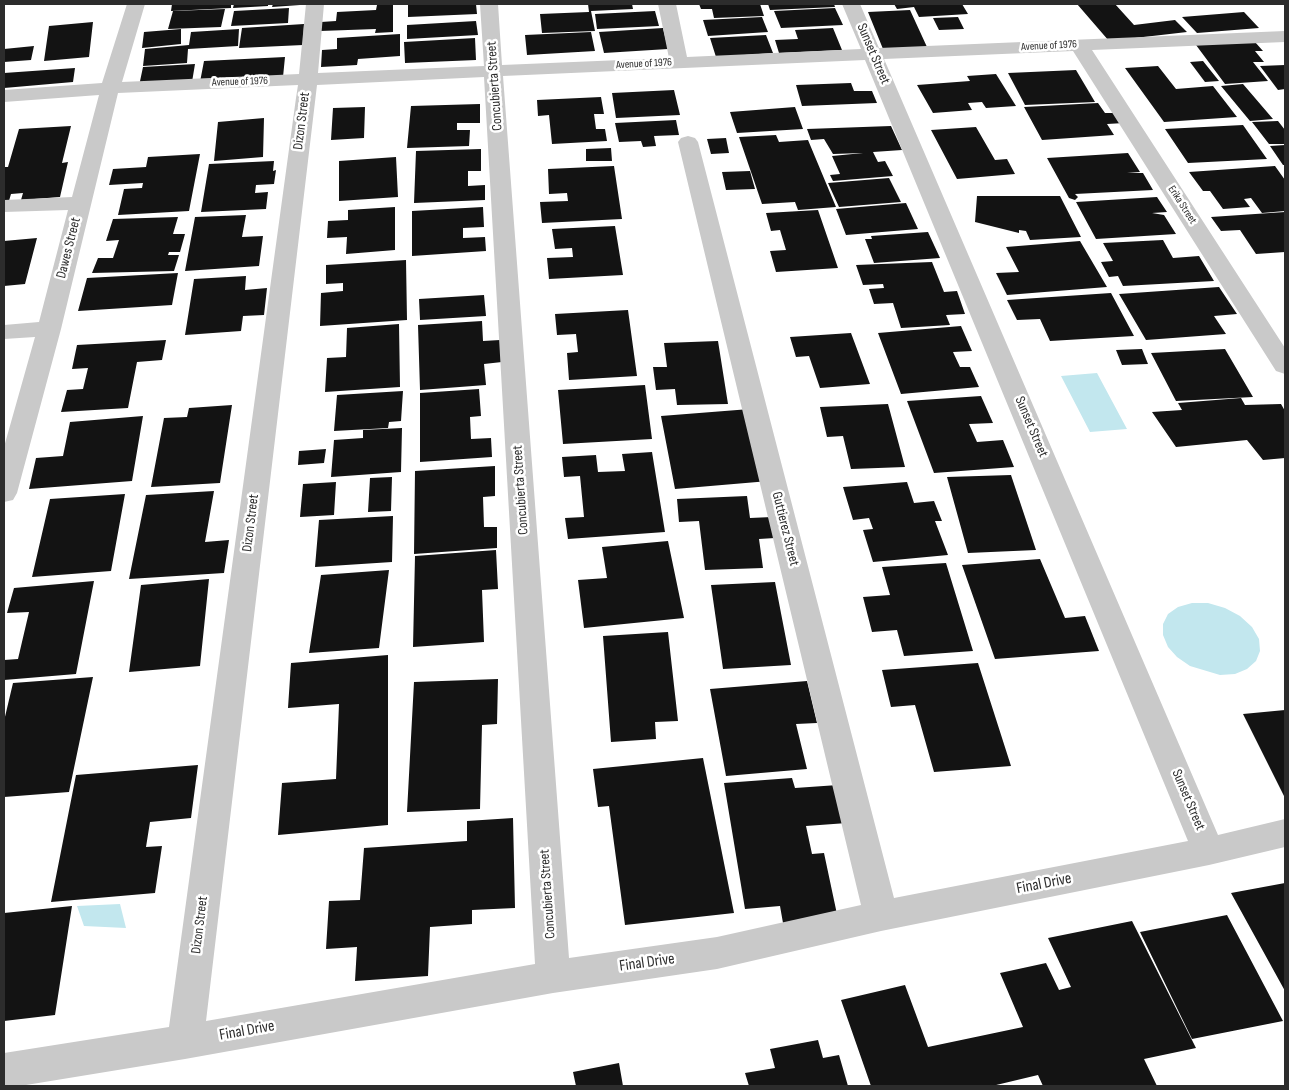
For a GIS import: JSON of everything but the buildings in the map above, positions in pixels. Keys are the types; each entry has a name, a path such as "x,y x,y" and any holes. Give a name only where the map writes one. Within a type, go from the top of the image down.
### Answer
{"street":[{"name":"Dawes Street","path":"4,493 49,329 110,88 136,4"},
{"name":"Dizon Street","path":"185,1042 308,79 315,4"},
{"name":"Concubierta Street","path":"489,4 553,977"},
{"path":"666,4 679,62"},
{"name":"Sunset Street","path":"851,4 1209,851"},
{"name":"Avenue of 1976","path":"4,96 110,88 1285,36"},
{"name":"Erika Street","path":"1079,45 1285,366"},
{"name":"Guttierez Street","path":"688,142 882,916"},
{"path":"4,206 81,203"},
{"path":"4,332 49,329"},
{"name":"Final Drive","path":"4,1071 185,1042 553,977 717,953 882,916 1209,851 1285,833"}],"water":[{"path":"1097,373 1127,429 1090,432 1061,376"},
{"path":"1192,603 1208,603 1225,608 1240,616 1252,627 1259,639 1260,651 1256,661 1247,669 1235,674 1220,675 1190,666 1177,657 1168,647 1163,635 1163,624 1168,614 1178,607"},
{"path":"120,904 126,928 84,926 77,906"}]}
